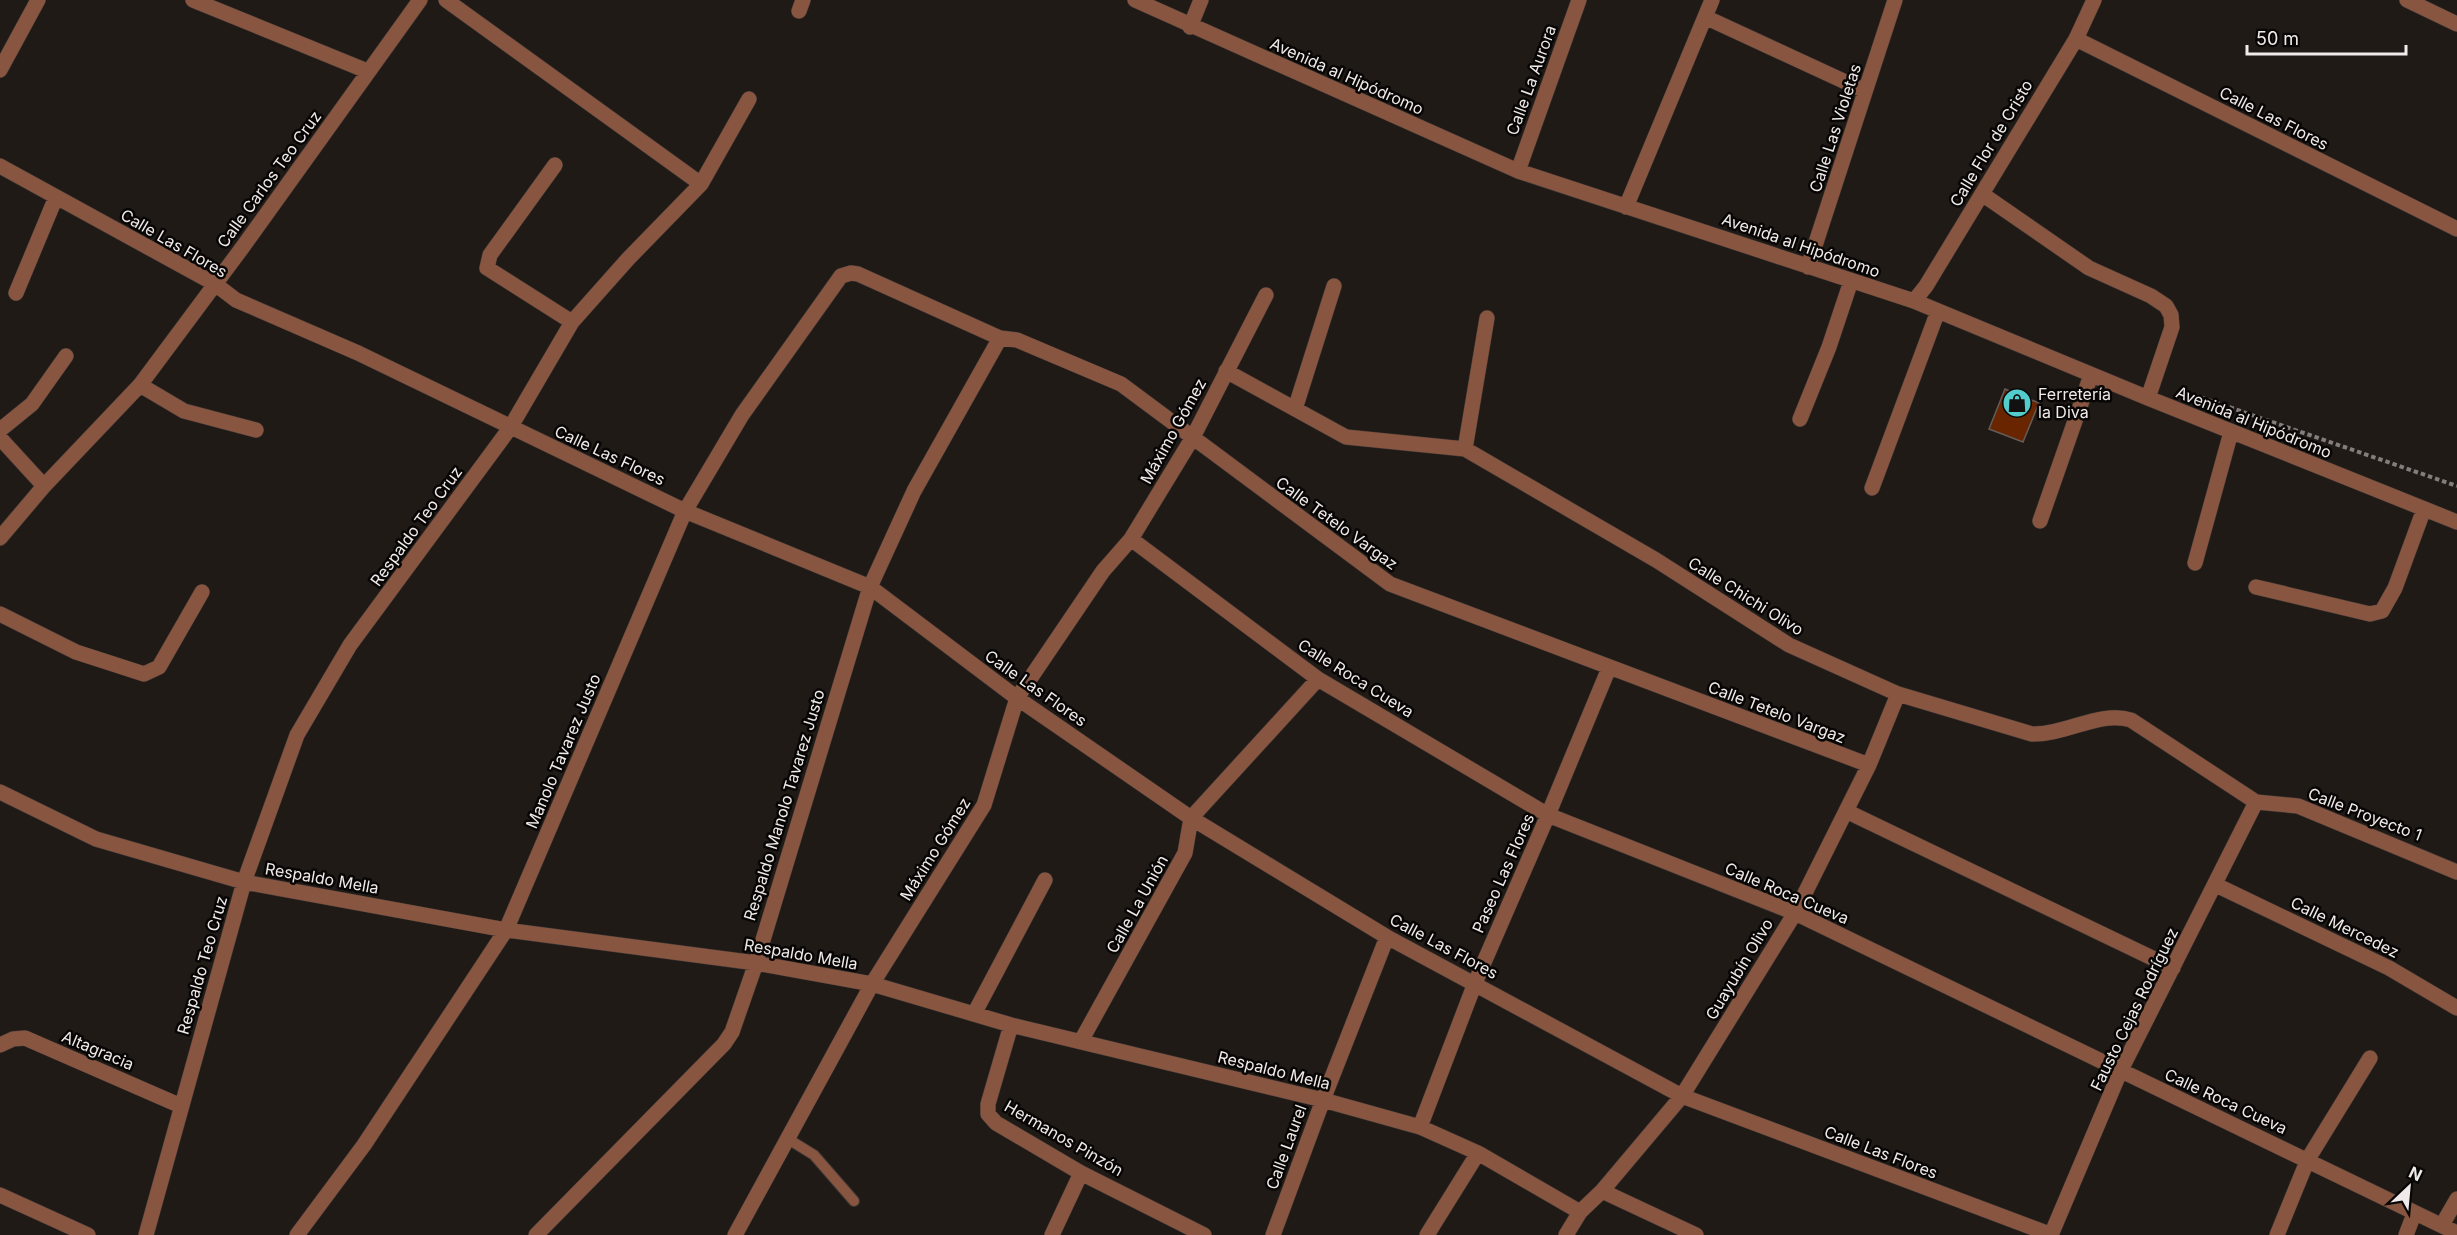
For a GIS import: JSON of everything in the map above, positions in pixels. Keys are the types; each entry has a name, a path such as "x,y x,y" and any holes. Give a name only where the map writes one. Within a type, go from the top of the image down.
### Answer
{"street":[{"path":"0,70 38,0"},
{"path":"193,0 367,71"},
{"name":"Calle Carlos Teo Cruz","path":"0,538 44,486 140,385 420,0"},
{"path":"446,0 701,184"},
{"name":"Avenida al Hipódromo","path":"1135,0 1190,27 1518,171 1914,301 2231,432 2457,522"},
{"name":"Calle La Aurora","path":"1518,171 1579,0"},
{"path":"1626,207 1712,0"},
{"name":"Calle Las Violetas","path":"1808,267 1895,0"},
{"name":"Calle Flor de Cristo","path":"1914,301 2076,39 2094,0"},
{"path":"2407,0 2457,24"},
{"path":"1190,27 1198,1"},
{"path":"1705,17 1865,91"},
{"name":"Calle Las Flores","path":"2076,39 2457,229"},
{"name":"Respaldo Teo Cruz","path":"146,1235 244,882 297,735 350,645 510,428 572,322 628,259 701,184 749,99"},
{"path":"555,165 490,255 487,268 572,322"},
{"name":"Calle Las Flores","path":"0,166 215,284 236,300 358,353 685,511 870,587 1017,698 1191,818 1387,937 1682,1096 2051,1235"},
{"path":"1982,194 2090,268 2151,296 2166,306 2171,315 2172,327 2148,398"},
{"path":"16,293 56,197"},
{"name":"Calle Tetelo Vargaz","path":"846,274 858,274 1000,338 1017,340 1121,384 1390,584 1869,765"},
{"name":"Manolo Tavarez Justo","path":"297,1235 364,1145 506,930 685,511 742,415 841,276 846,274"},
{"path":"1800,419 1816,383 1851,281"},
{"path":"1295,409 1334,286"},
{"name":"Máximo Gómez","path":"735,1235 872,984 984,805 1017,698 1103,571 1131,539 1193,437 1266,295"},
{"path":"1872,488 1938,311"},
{"path":"1465,449 1487,318"},
{"name":"Respaldo Manolo Tavarez Justo","path":"536,1235 724,1044 732,1032 756,963 870,587 914,491 1000,338"},
{"path":"0,430 32,404 66,356"},
{"name":"Calle Chichi Olivo","path":"1226,371 1346,436 1465,449 1656,560 1789,645 1898,694 2032,734 2054,734 2109,717 2121,716 2131,720 2256,802"},
{"path":"2040,521 2091,375"},
{"path":"140,385 184,411 256,430"},
{"path":"2194,563 2231,432"},
{"path":"0,438 44,486"},
{"path":"2256,587 2370,614 2382,611 2395,588 2424,509"},
{"name":"Calle Roca Cueva","path":"1131,539 1318,679 1548,815 1795,913 2457,1233"},
{"path":"0,614 76,652 144,674 159,667 202,592"},
{"name":"Paseo Las Flores","path":"1420,1127 1475,983 1609,668"},
{"path":"1191,818 1318,679"},
{"name":"Guayubín Olivo","path":"1566,1235 1580,1212 1602,1191 1682,1096 1795,913 1869,765 1898,694"},
{"name":"Respaldo Mella","path":"0,792 96,839 244,882 506,930 756,963 872,984 1011,1025 1323,1100 1420,1127 1478,1153 1580,1212"},
{"name":"Calle Proyecto 1","path":"2256,802 2298,807 2457,872"},
{"name":"Fausto Cejas Rodríguez","path":"2051,1235 2120,1072 2256,802"},
{"path":"1845,811 2174,968"},
{"name":"Calle La Unión","path":"1082,1041 1185,853 1191,818"},
{"path":"974,1014 1045,880"},
{"name":"Calle Mercedez","path":"2216,885 2389,968 2457,1008"},
{"name":"Calle Laurel","path":"1273,1235 1387,937"},
{"name":"Hermanos Pinzón","path":"1011,1025 988,1104 988,1114 996,1123 1081,1173 1204,1235"},
{"name":"Altagracia","path":"0,1046 13,1039 25,1038 181,1106"},
{"path":"2277,1235 2308,1159 2370,1058"},
{"path":"1427,1235 1478,1153"},
{"path":"1052,1235 1081,1173"},
{"path":"1602,1191 1696,1235"},
{"path":"0,1195 88,1235"},
{"path":"2442,1225 2457,1199"},
{"path":"2406,1235 2414,1214"}],"lane":[{"path":"788,1139 814,1155 854,1201"}],"path":[{"path":"2187,392 2457,486"}],"building":[{"path":"2005,389 2039,403 2023,442 1989,429"}],"place":[{"name":"Ferretería la Diva","path":"2017,403"}]}
